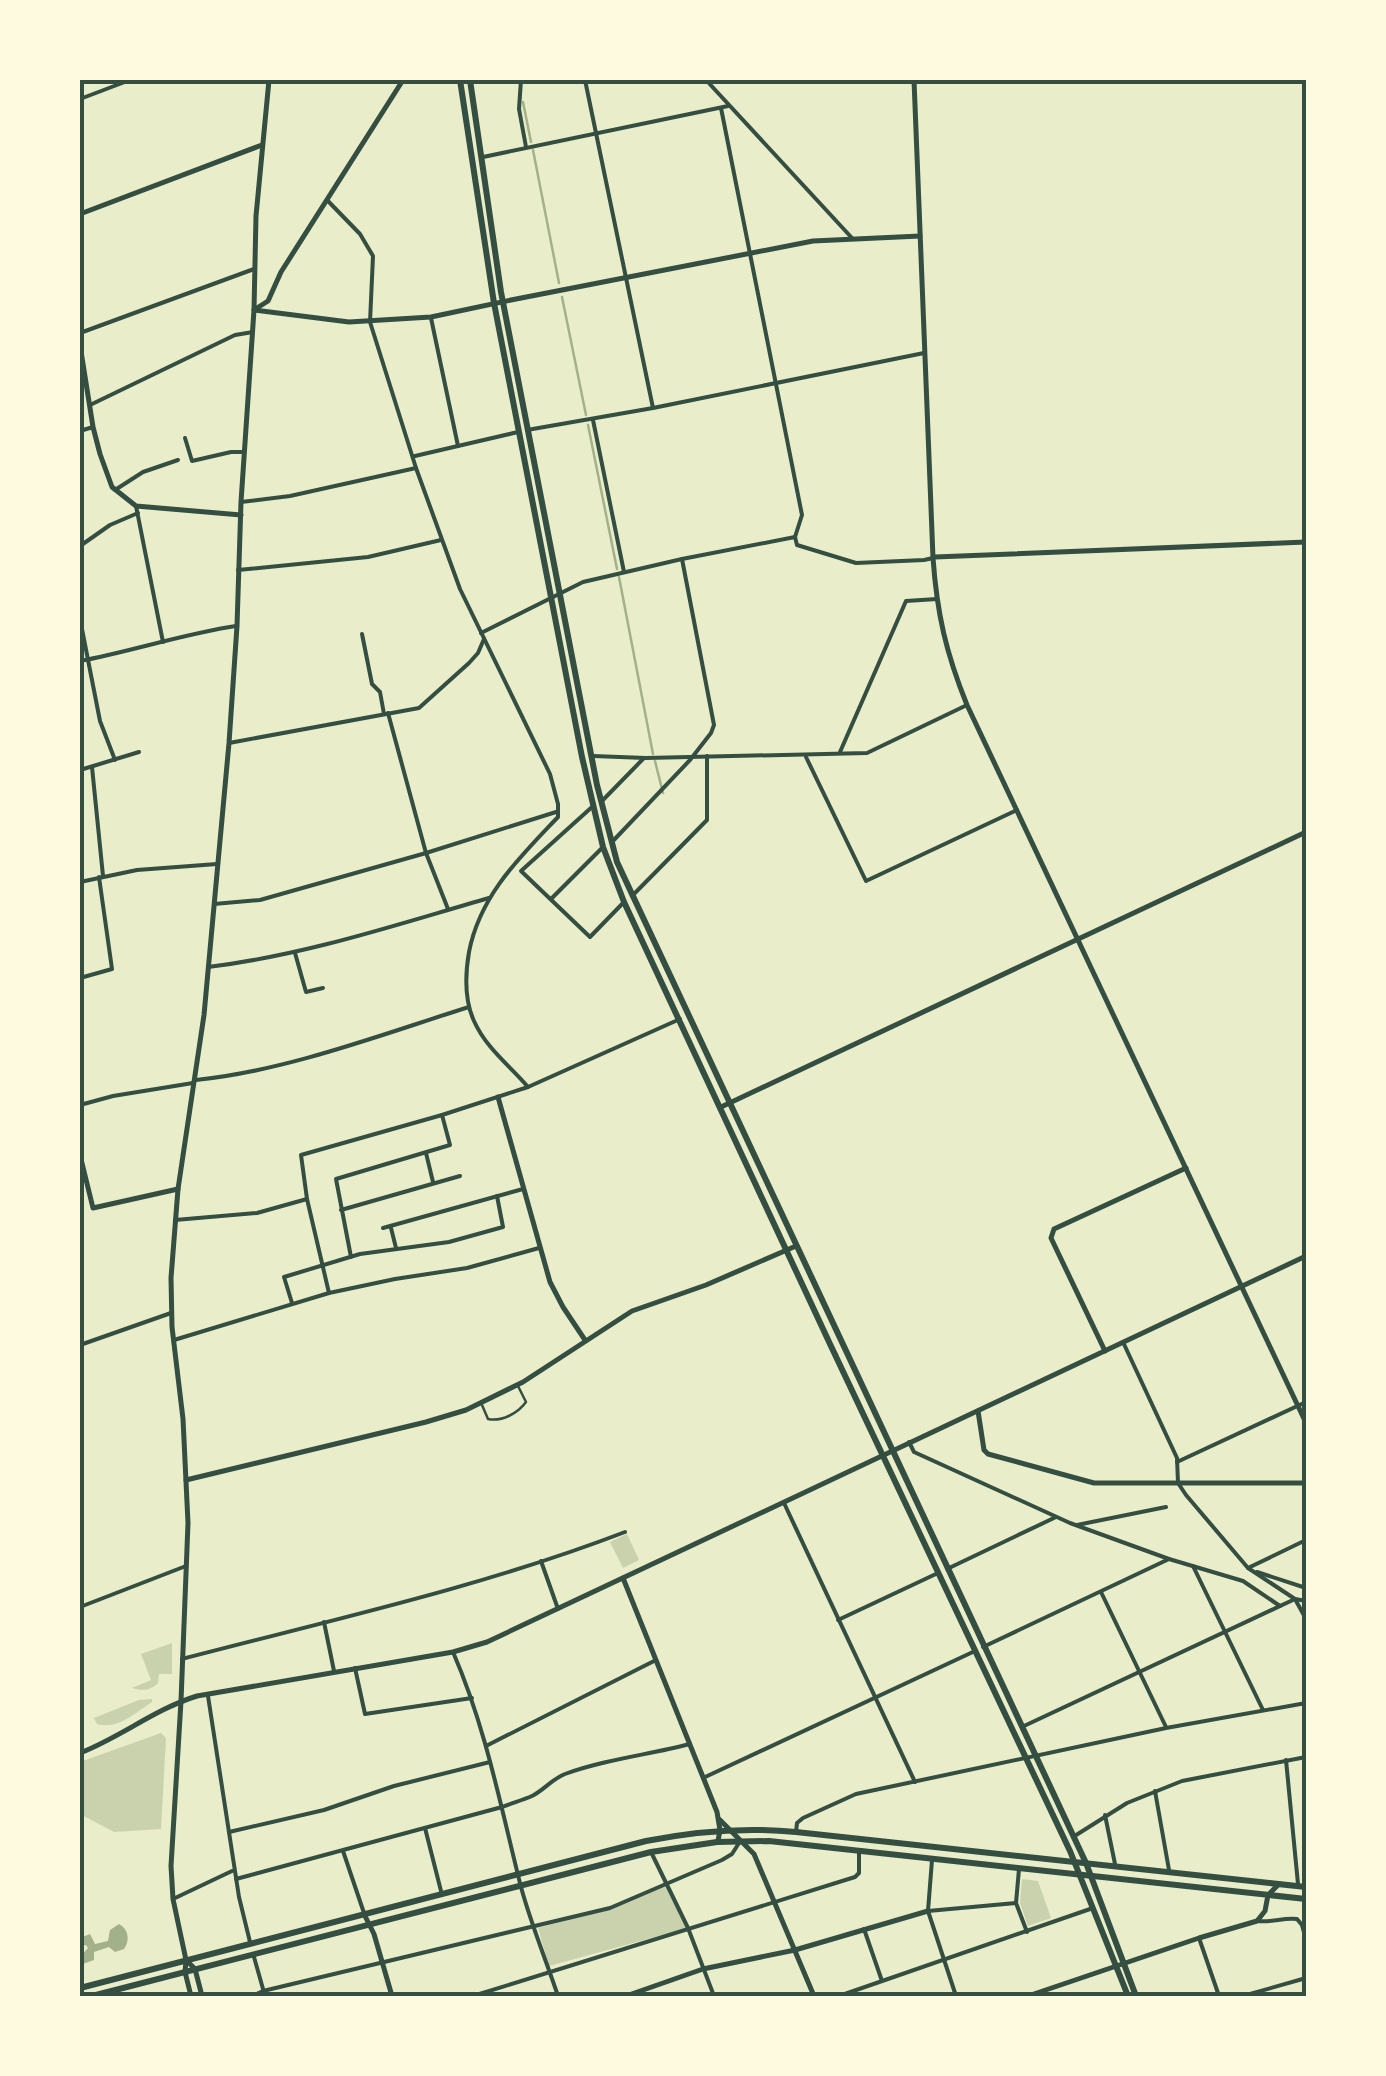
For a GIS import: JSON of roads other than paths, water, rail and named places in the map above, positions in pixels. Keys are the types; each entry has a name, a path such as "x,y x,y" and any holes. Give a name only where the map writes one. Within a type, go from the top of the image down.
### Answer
{"highway":[{"path":"460,80 518,432 592,756 596,804"},
{"path":"470,80 503,302 555,595 607,845 680,1019 796,1246 938,1573 1021,1728 1093,1908 1136,1996"},
{"path":"628,899 725,1105 787,1250 948,1569 979,1649 1086,1863 1128,1996"},
{"path":"80,1988 646,1841 724,1830 748,1838 1306,1899"},
{"path":"92,1996 116,1993 195,1969 651,1852 796,1832 1302,1886"}],"street":[{"path":"80,99 130,80"},
{"path":"191,1996 171,1866 181,1701 186,1480 171,1278 178,1189 208,967 229,743 254,268 269,80"},
{"path":"254,310 268,301 282,272 404,80"},
{"path":"521,80 519,109 526,147"},
{"path":"586,80 654,408"},
{"path":"706,80 852,238"},
{"path":"914,80 933,558 943,636 967,705 1306,1422"},
{"path":"480,157 728,106"},
{"path":"721,108 802,515 795,537 797,545 856,563 940,556 1306,542"},
{"path":"80,214 262,145"},
{"path":"327,200 360,234 373,256 370,322 416,468 441,540 482,636 550,774 558,817 489,898 472,938 465,973 475,1023 495,1054 528,1087"},
{"path":"254,310 370,322 431,317 813,241 920,236"},
{"path":"80,333 254,268"},
{"path":"431,317 458,446"},
{"path":"90,406 235,334 253,332"},
{"path":"80,345 108,480 137,510 163,642"},
{"path":"527,430 924,353"},
{"path":"592,419 624,572"},
{"path":"80,431 94,427"},
{"path":"414,456 518,432"},
{"path":"185,438 192,460 244,452"},
{"path":"115,490 142,472 178,460"},
{"path":"241,502 290,496 416,468"},
{"path":"80,546 137,510 240,515"},
{"path":"229,743 419,708 469,663 478,652 482,636 583,582 795,537"},
{"path":"238,570 368,557 441,540"},
{"path":"550,898 693,757 711,733 714,717 682,559"},
{"path":"839,754 906,602 936,600"},
{"path":"80,619 100,721 115,760"},
{"path":"80,661 191,632 237,626"},
{"path":"362,634 372,684 380,692 426,853 448,910"},
{"path":"592,756 867,752 967,705"},
{"path":"80,770 140,752"},
{"path":"805,754 866,881 1018,810"},
{"path":"644,758 521,871 590,936 707,820 707,756"},
{"path":"80,978 112,969 92,767"},
{"path":"214,904 260,900 558,812"},
{"path":"725,1105 1306,832"},
{"path":"80,882 138,870 216,864"},
{"path":"208,967 294,953 489,898"},
{"path":"294,953 306,992 323,988"},
{"path":"80,1106 312,1055 469,1007"},
{"path":"328,1293 301,1156 528,1087 680,1019"},
{"path":"498,1097 550,1282 585,1340"},
{"path":"351,1257 336,1180 450,1145 442,1115"},
{"path":"426,1153 434,1184"},
{"path":"80,1155 92,1208 178,1189"},
{"path":"1105,1351 1052,1233 1186,1168"},
{"path":"341,1210 460,1176"},
{"path":"383,1228 523,1189"},
{"path":"292,1303 284,1276 351,1257 450,1242 503,1226 497,1196"},
{"path":"175,1220 257,1212 307,1199"},
{"path":"391,1226 396,1248"},
{"path":"186,1480 426,1422 480,1403 517,1385 643,1306 796,1246"},
{"path":"174,1340 328,1293 467,1268 539,1248"},
{"path":"80,1753 181,1701 453,1652 487,1642 1306,1256"},
{"path":"80,1345 171,1312"},
{"path":"1124,1342 1178,1458 1178,1483 1248,1568 1295,1599 1306,1601"},
{"path":"1177,1462 1306,1402"},
{"path":"978,1410 984,1450 988,1454 1094,1483 1306,1483"},
{"path":"908,1442 914,1452 1056,1517 1242,1581 1280,1606"},
{"path":"784,1503 915,1782"},
{"path":"1077,1525 1166,1507"},
{"path":"948,1569 1056,1517"},
{"path":"182,1659 458,1587 625,1532"},
{"path":"1248,1568 1306,1540"},
{"path":"702,1778 1169,1559"},
{"path":"542,1562 558,1609"},
{"path":"80,1608 186,1566"},
{"path":"1193,1566 1264,1710"},
{"path":"1248,1568 1306,1588"},
{"path":"838,1620 938,1573"},
{"path":"623,1578 724,1830 718,1842"},
{"path":"1100,1592 1166,1728"},
{"path":"1021,1728 1295,1599"},
{"path":"1295,1599 1306,1620"},
{"path":"324,1622 334,1671"},
{"path":"453,1652 472,1698 521,1886 558,1996"},
{"path":"486,1746 656,1660"},
{"path":"356,1668 364,1714 472,1698"},
{"path":"207,1694 234,1870 250,1942"},
{"path":"796,1832 797,1822 848,1796 1166,1728 1306,1703"},
{"path":"236,1879 502,1807 537,1794 561,1776 615,1758 690,1744"},
{"path":"1073,1837 1127,1803 1182,1781 1306,1756"},
{"path":"1286,1760 1302,1886"},
{"path":"229,1832 324,1810 394,1786 491,1762"},
{"path":"1154,1792 1170,1873"},
{"path":"1106,1815 1115,1867"},
{"path":"425,1828 442,1893"},
{"path":"724,1830 748,1838"},
{"path":"252,1996 610,1908 722,1860 748,1838"},
{"path":"748,1838 814,1996"},
{"path":"473,1996 855,1877 859,1850"},
{"path":"343,1851 392,1996"},
{"path":"651,1852 688,1928 714,1996"},
{"path":"933,1858 928,1911 956,1996"},
{"path":"1019,1868 1016,1903 1027,1932"},
{"path":"173,1898 234,1870"},
{"path":"1257,1921 1265,1911 1268,1894 1279,1884"},
{"path":"626,1996 702,1968 794,1950 928,1911 1016,1903"},
{"path":"839,1996 1093,1908"},
{"path":"1028,1996 1257,1921 1297,1919 1306,1940"},
{"path":"864,1929 882,1981"},
{"path":"1199,1938 1219,1996"},
{"path":"169,1964 179,1956 183,1945"},
{"path":"254,1954 264,1994"},
{"path":"186,1960 195,1969 202,1996"},
{"path":"1243,1996 1306,1978"},
{"path":"1060,1985 1064,1994"}],"lane":[{"path":"480,1403 488,1420 500,1420 526,1402 517,1385"}],"waterway":[{"path":"523,102 531,142"},
{"path":"533,150 559,283"},
{"path":"562,297 586,415"},
{"path":"588,425 617,569"},
{"path":"619,577 653,754"},
{"path":"655,761 663,793"}]}
